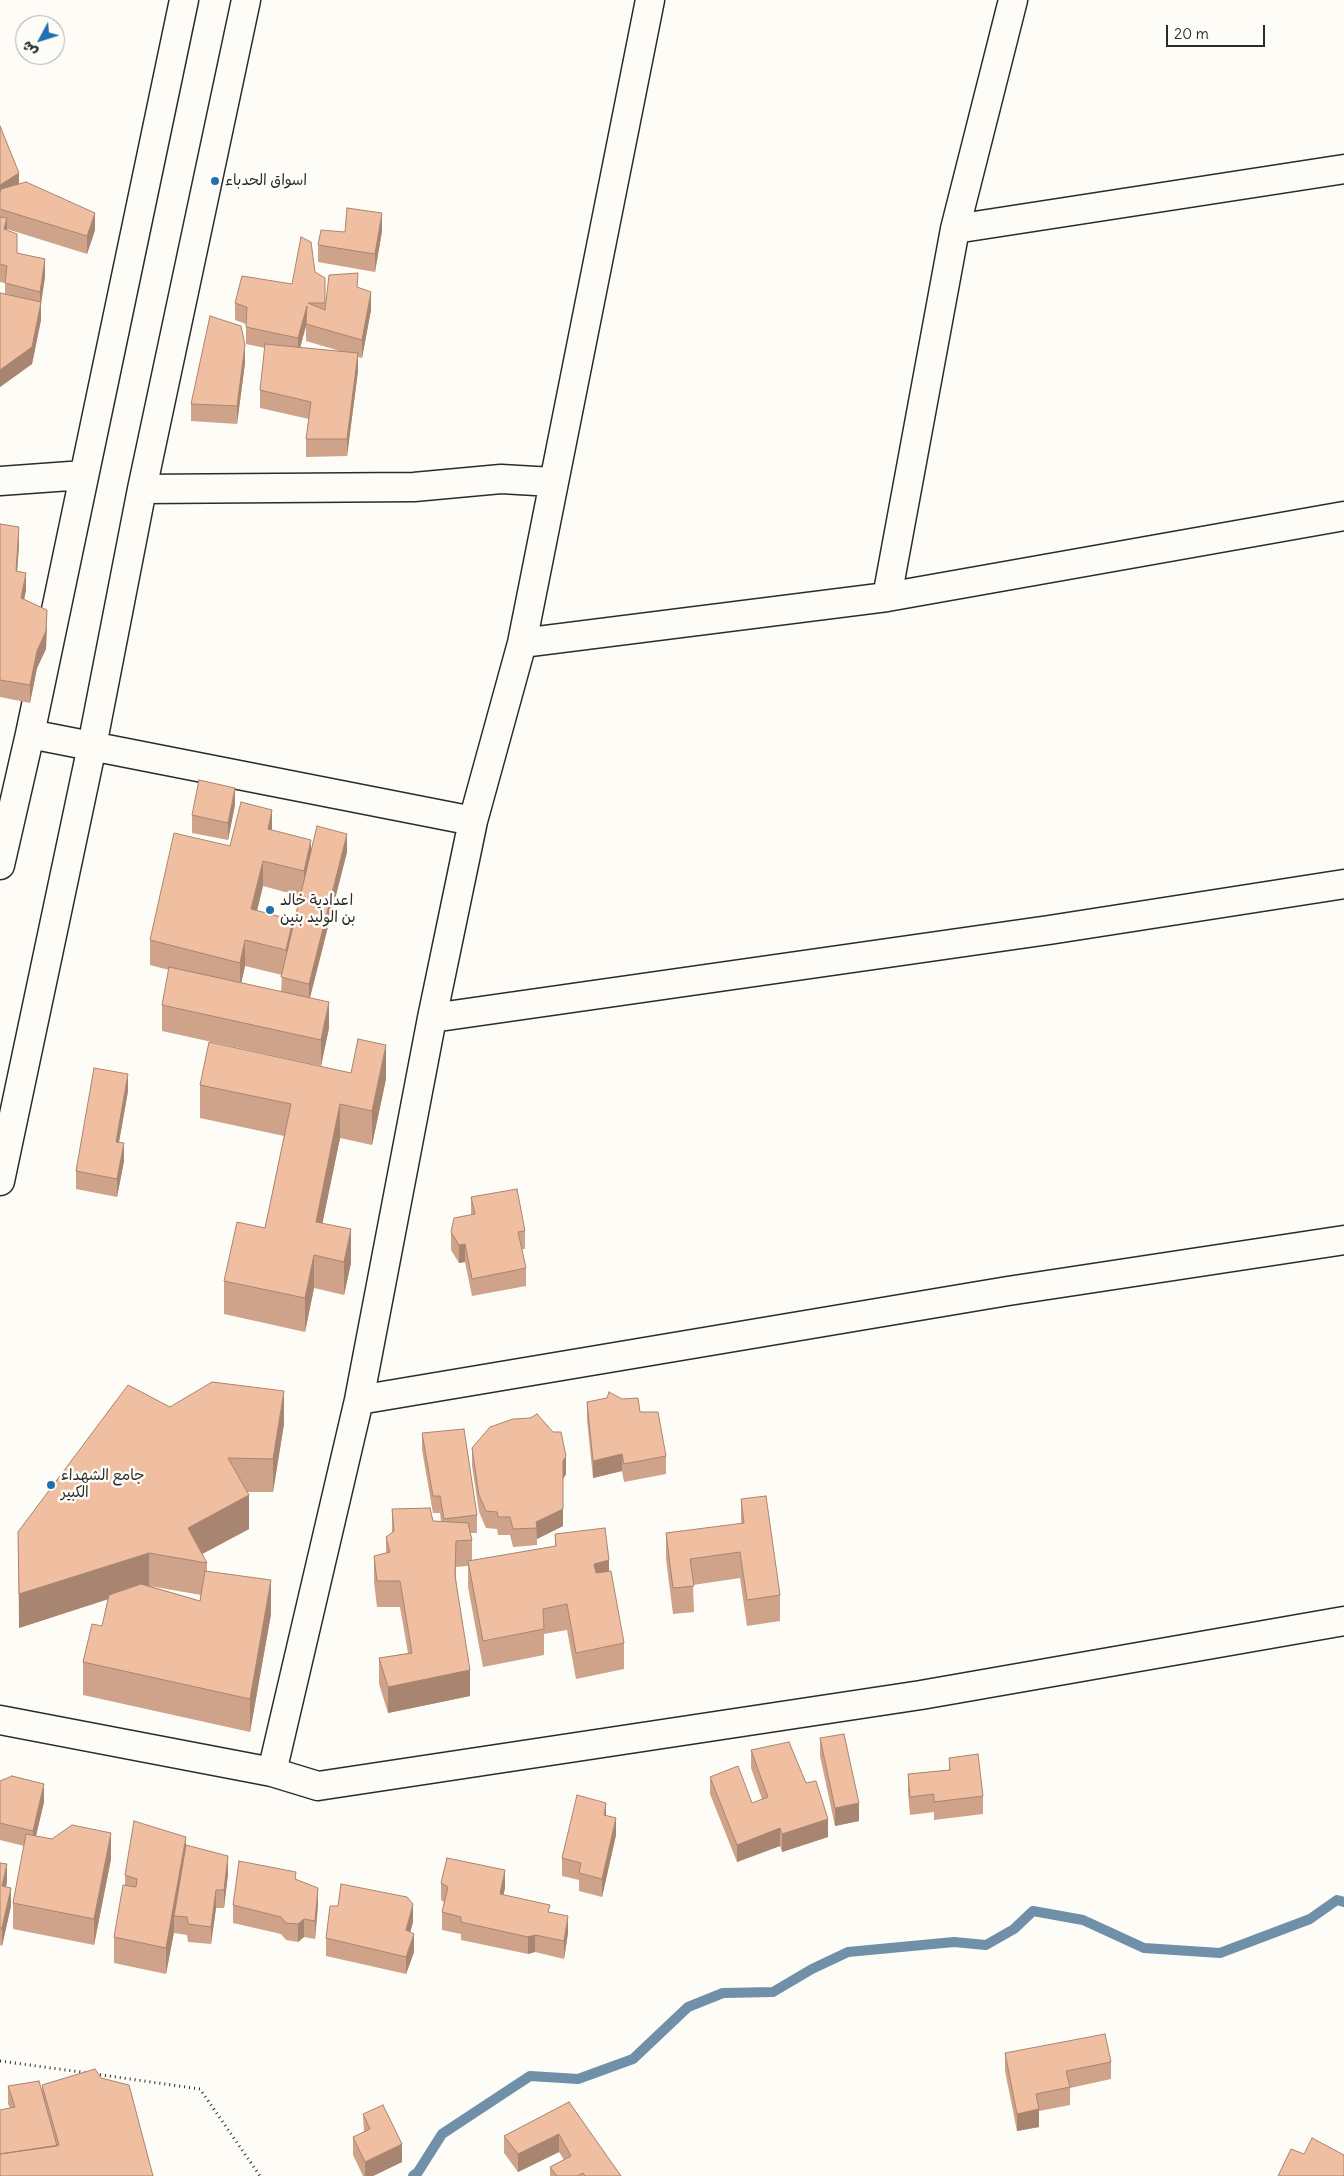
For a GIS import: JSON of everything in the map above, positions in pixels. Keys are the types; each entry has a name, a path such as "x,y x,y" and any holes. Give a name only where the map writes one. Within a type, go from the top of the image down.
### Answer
{"street":[{"path":"0,865 30,734 184,0"},
{"path":"0,1181 92,746 142,490 246,0"},
{"path":"272,1772 359,1400 432,1018 473,821 522,643 650,0"},
{"path":"887,597 955,230 1013,0"},
{"path":"955,230 1344,169"},
{"path":"0,481 84,475"},
{"path":"142,490 414,487 501,479 553,482"},
{"path":"522,643 887,597 1344,516"},
{"path":"30,734 473,821"},
{"path":"432,1018 1049,930 1344,884"},
{"path":"359,1400 1008,1291 1344,1240"},
{"path":"0,1720 272,1772 318,1786 921,1695 1344,1621"}],"path":[{"path":"0,2061 200,2089 260,2176"}],"building":[{"path":"0,126 19,173 0,185"},
{"path":"26,182 95,213 87,236 0,209 1,189"},
{"path":"347,208 382,213 375,254 318,245 321,230 345,232"},
{"path":"0,217 7,218 4,229 17,234 17,253 45,259 40,292 5,283 7,266 0,264"},
{"path":"301,237 311,242 315,272 325,278 325,303 308,303 325,310 329,275 358,273 357,287 371,292 362,340 306,324 307,306 298,338 246,327 247,307 235,303 242,276 292,284"},
{"path":"0,293 41,302 32,347 0,370"},
{"path":"210,316 241,326 245,345 237,406 191,404"},
{"path":"265,344 358,353 347,439 306,439 311,402 260,390"},
{"path":"0,524 19,527 16,571 26,573 21,598 47,610 46,631 37,651 30,685 0,680"},
{"path":"199,780 235,788 228,823 192,815"},
{"path":"241,802 272,810 268,829 311,840 304,871 263,861 251,909 293,920 286,950 245,940 240,963 150,940 174,833 230,846"},
{"path":"317,826 347,834 309,984 281,977"},
{"path":"169,967 329,1002 321,1040 162,1005"},
{"path":"358,1039 386,1045 372,1111 340,1104 316,1222 351,1229 344,1262 314,1255 305,1298 224,1281 237,1222 265,1228 291,1104 200,1085 209,1042 351,1073"},
{"path":"94,1068 128,1074 116,1142 124,1143 117,1179 76,1171"},
{"path":"517,1189 525,1231 518,1232 526,1268 472,1279 465,1244 459,1245 451,1232 454,1218 475,1214 471,1197"},
{"path":"212,1382 284,1391 273,1459 228,1458 249,1495 188,1528 207,1563 149,1553 19,1594 18,1532 128,1385 170,1407"},
{"path":"609,1392 622,1399 638,1398 640,1412 658,1412 666,1456 624,1464 622,1454 593,1461 587,1402 607,1398"},
{"path":"537,1414 553,1432 561,1432 566,1456 563,1461 563,1509 536,1522 537,1528 513,1529 510,1517 498,1517 497,1512 486,1511 479,1495 472,1448 490,1427 513,1419 530,1418"},
{"path":"464,1429 477,1515 444,1519 440,1496 433,1496 422,1433"},
{"path":"766,1496 780,1595 747,1600 740,1552 690,1559 694,1586 673,1588 666,1533 744,1523 741,1499"},
{"path":"430,1508 433,1521 468,1523 472,1540 456,1541 455,1576 470,1670 388,1687 379,1658 412,1653 400,1581 377,1581 374,1556 390,1552 386,1537 394,1531 392,1509"},
{"path":"605,1528 609,1560 594,1564 596,1573 611,1571 624,1643 576,1653 567,1604 543,1609 544,1629 483,1641 468,1561 556,1546 555,1534"},
{"path":"205,1571 271,1580 250,1699 83,1662 92,1624 102,1626 109,1595 141,1584 200,1601"},
{"path":"844,1734 859,1803 835,1808 820,1738"},
{"path":"789,1742 806,1783 816,1781 828,1819 782,1834 780,1828 737,1845 710,1777 738,1766 752,1803 768,1797 751,1750"},
{"path":"978,1754 983,1796 934,1802 934,1794 910,1797 908,1774 950,1770 949,1758"},
{"path":"12,1776 44,1784 33,1831 0,1823 0,1781"},
{"path":"577,1795 606,1803 604,1815 616,1818 602,1879 579,1873 581,1863 562,1858"},
{"path":"134,1821 186,1837 166,1948 114,1937 123,1885 136,1887 137,1879 125,1875"},
{"path":"72,1825 111,1833 94,1919 13,1903 26,1834 52,1839"},
{"path":"186,1845 228,1856 224,1890 216,1890 211,1927 188,1924 187,1917 174,1916"},
{"path":"447,1858 505,1870 500,1894 550,1905 548,1912 568,1916 564,1941 535,1935 528,1937 461,1922 461,1917 442,1912 448,1887 441,1883"},
{"path":"239,1861 296,1872 295,1879 318,1888 315,1921 304,1919 298,1924 286,1923 281,1917 233,1905"},
{"path":"0,1863 7,1864 2,1886 11,1888 2,1928 0,1928"},
{"path":"341,1884 407,1897 413,1904 406,1930 414,1934 406,1957 326,1938 330,1906 338,1906"},
{"path":"1105,2034 1111,2062 1066,2071 1070,2087 1036,2094 1039,2109 1017,2114 1005,2053"},
{"path":"95,2069 101,2078 129,2085 153,2176 0,2176 0,2154 59,2145 42,2085"},
{"path":"39,2081 57,2146 0,2154 0,2110 15,2107 8,2086"},
{"path":"569,2102 621,2176 585,2176 583,2173 577,2176 557,2176 550,2167 571,2156 559,2134 518,2154 504,2136"},
{"path":"383,2105 402,2144 365,2162 353,2137 370,2129 363,2114"},
{"path":"1312,2138 1344,2155 1344,2176 1278,2176 1291,2149 1304,2154"}],"waterway":[{"path":"413,2176 418,2172 442,2134 530,2076 578,2079 633,2059 688,2007 723,1993 773,1992 812,1969 848,1952 954,1942 986,1945 1014,1929 1033,1911 1083,1920 1144,1948 1220,1953 1310,1919 1337,1900 1344,1902"}],"place":[{"name":"اسواق الحدباء","path":"215,181"},
{"name":"اعدادية خالد بن الوليد بنين","path":"270,910"},
{"name":"جامع الشهداء الكبير","path":"51,1485"}]}
